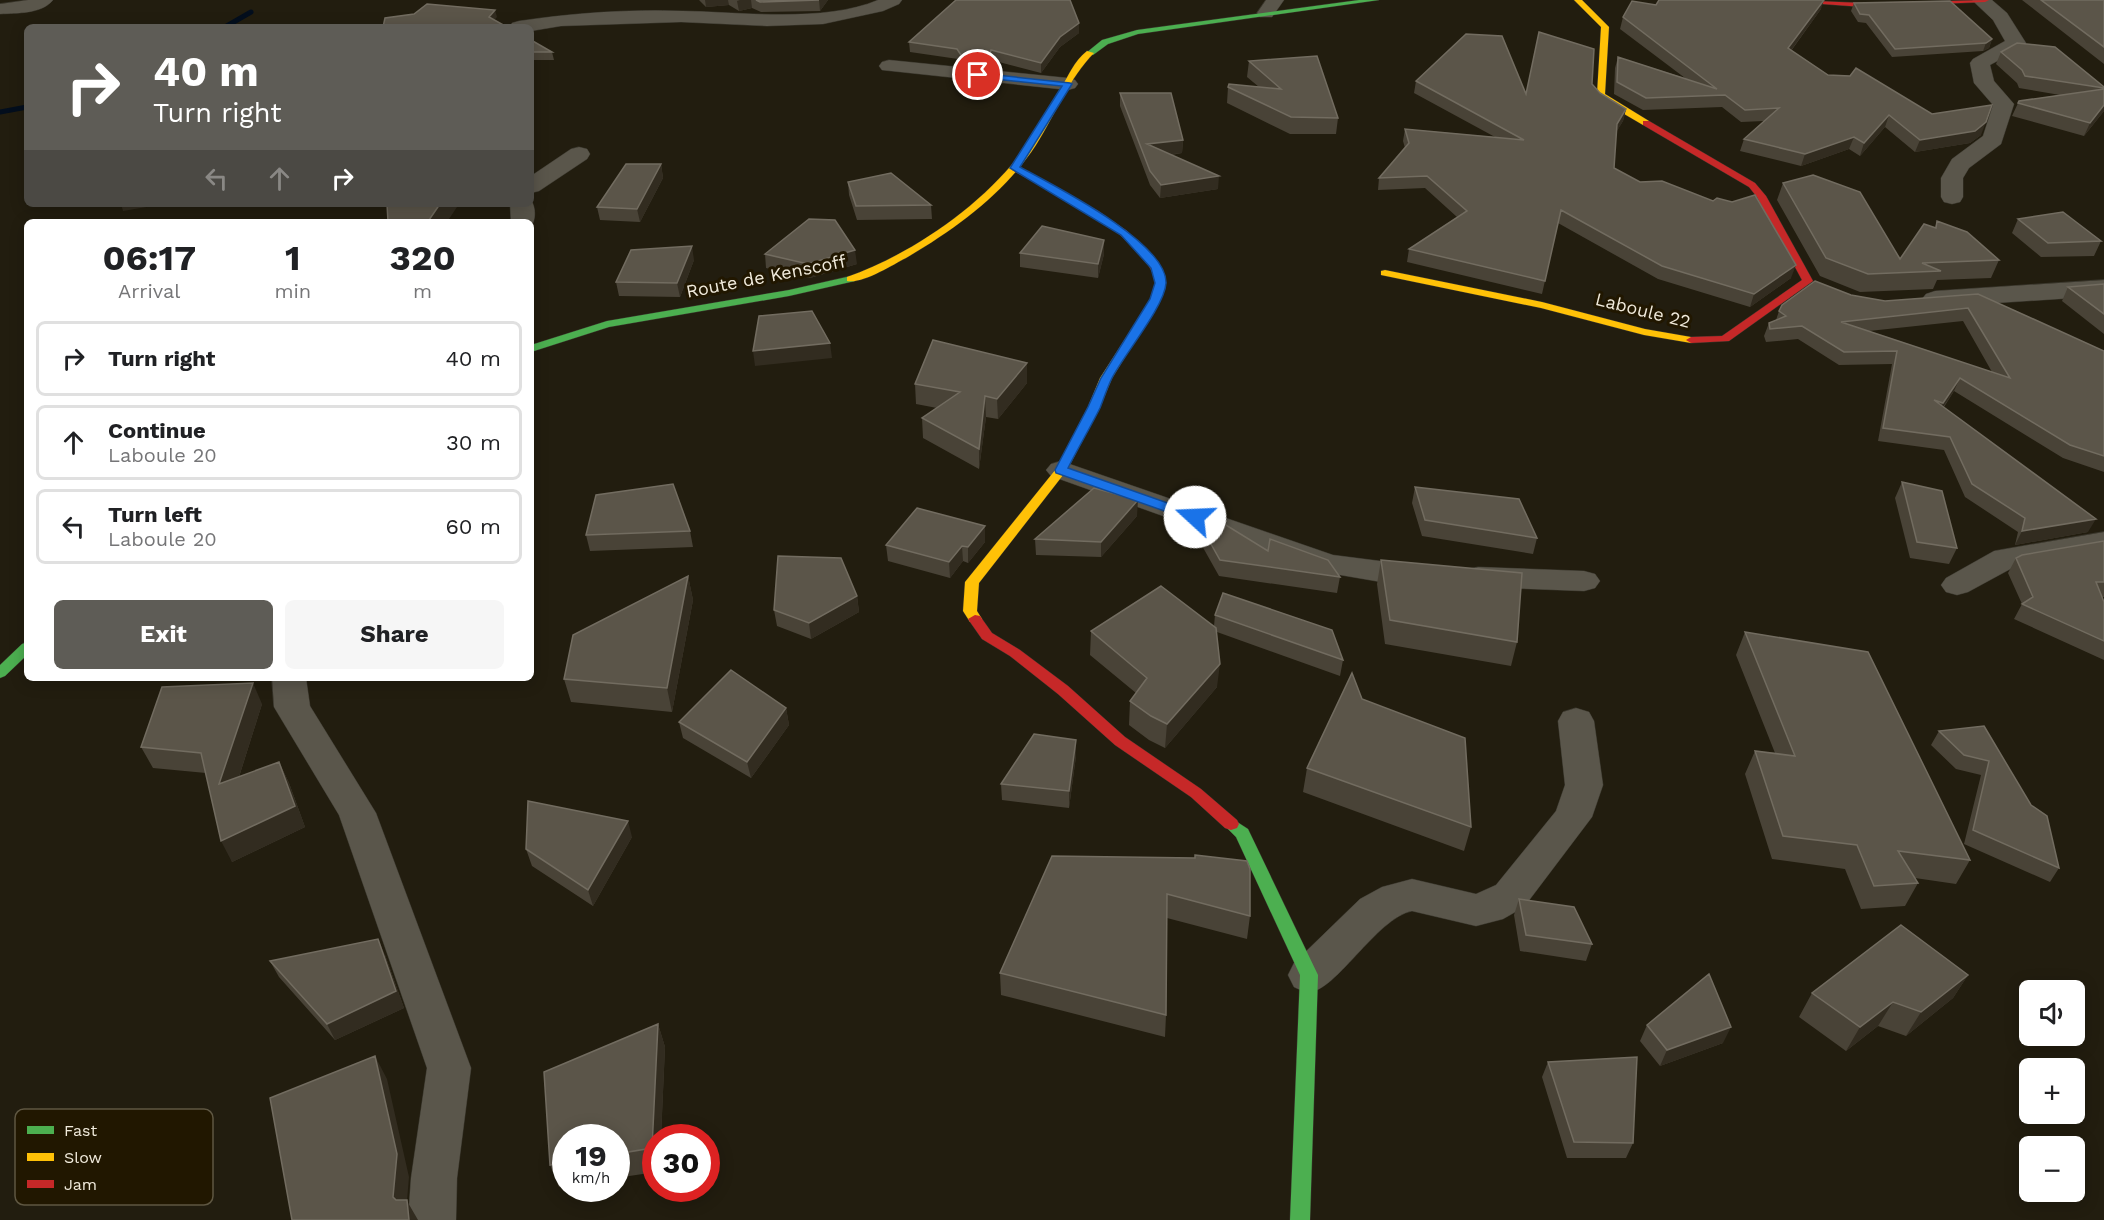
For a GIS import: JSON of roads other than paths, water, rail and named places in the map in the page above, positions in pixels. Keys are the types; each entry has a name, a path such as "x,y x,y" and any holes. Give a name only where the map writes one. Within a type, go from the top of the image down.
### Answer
{"street":[{"path":"0,9 27,7 44,0"},
{"name":"Route de Kenscoff","path":"534,348 607,324 789,293 855,278 917,246 980,202 1015,168 1068,84 1079,61 1105,42 1137,32 1270,6 1375,0"},
{"name":"Laboule 22","path":"1385,273 1566,310 1684,341 1710,342 1725,339 1817,285 1761,195 1752,185 1605,99 1601,94 1605,27 1578,0"},
{"path":"1795,0 1863,5 1983,0 2000,17 2016,43 1980,63 1984,83 2004,104 1993,139 1960,164 1952,178 1952,197"},
{"path":"534,24 561,20 681,16 767,20 823,18 879,2"},
{"path":"889,66 1068,84"},
{"path":"534,184 579,154"},
{"path":"1015,168 1095,213 1124,233 1156,267 1161,283 1156,299 1106,378 1094,407 1061,470 972,582 970,611 987,636 1015,652 1063,690 1120,741 1196,793 1242,833 1309,975 1300,1220"},
{"path":"1916,301 2104,288"},
{"path":"1061,470 1328,564 1387,573 1584,581"},
{"path":"1957,585 2005,558 2104,542"},
{"path":"0,673 24,650"},
{"path":"289,681 292,707 357,813 449,1068 434,1178 432,1220"},
{"path":"1309,975 1374,910 1396,897 1412,896 1476,910 1489,908 1510,896 1573,817 1584,785 1576,721"}],"waterway":[{"path":"230,24 251,12"},
{"path":"0,112 24,108"}]}
